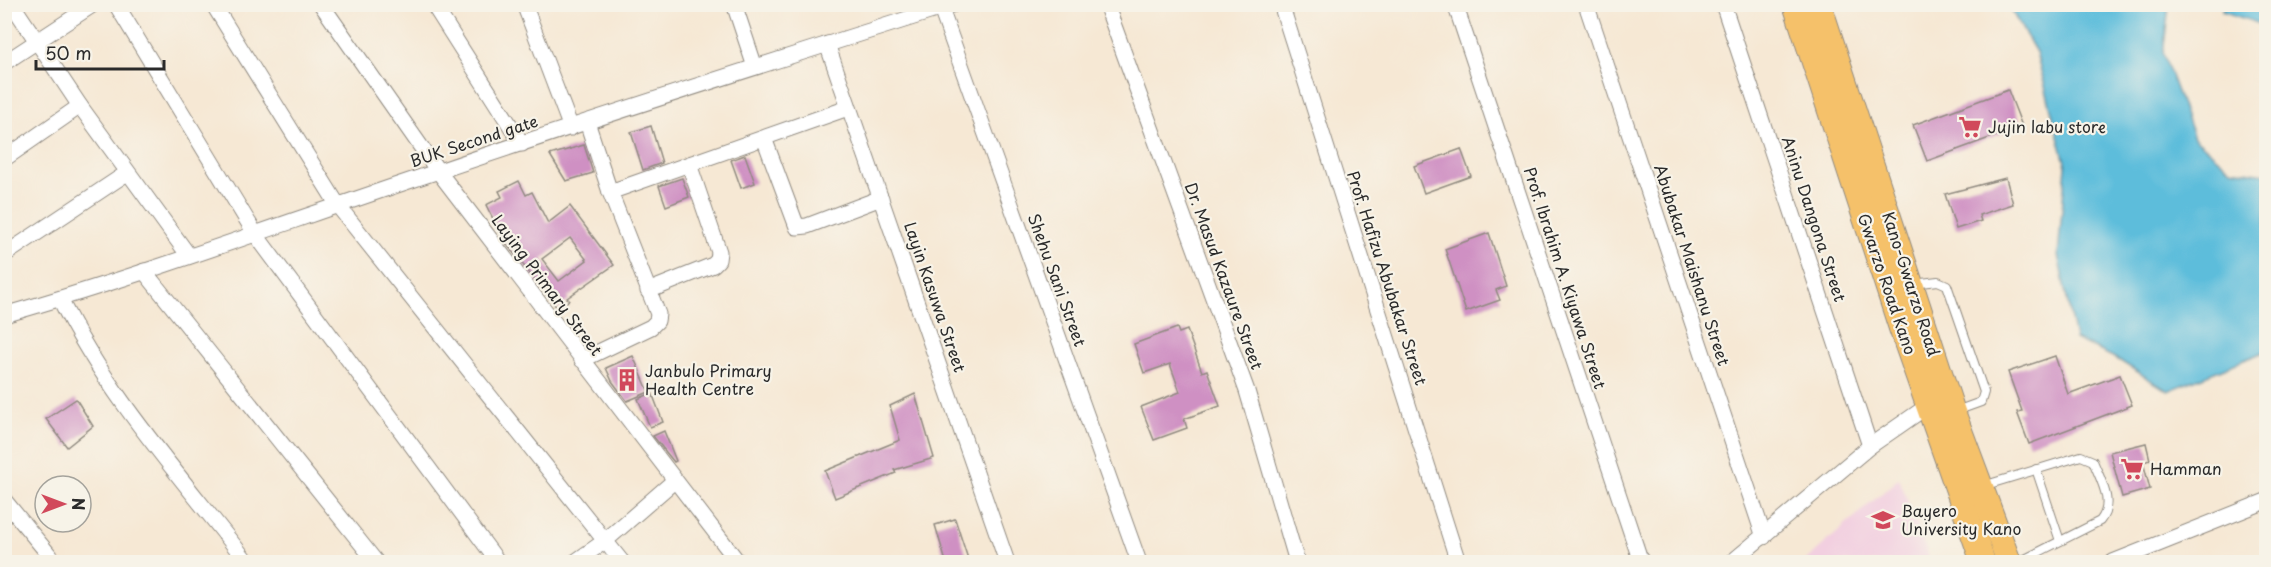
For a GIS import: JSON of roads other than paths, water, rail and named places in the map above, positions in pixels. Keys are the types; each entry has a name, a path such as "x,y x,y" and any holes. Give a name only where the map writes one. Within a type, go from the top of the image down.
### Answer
{"main road":[{"name":"Gwarzo Road Kano","path":"1795,4 1901,328 1983,562"},
{"name":"Kano-Gwarzo Road","path":"1819,4 1953,412 2009,562"}],"street":[{"path":"12,4 127,173 189,256"},
{"path":"4,63 94,4"},
{"path":"116,4 256,235 498,562"},
{"path":"213,4 339,207 622,562"},
{"name":"Laying Primary Street","path":"321,4 438,171 738,562"},
{"path":"434,4 522,144"},
{"path":"524,4 571,128"},
{"path":"734,4 755,67"},
{"name":"Dr. Masud Kazaure Street","path":"1106,4 1247,390 1297,562"},
{"name":"Prof. Hafizu Abubakar Street","path":"1281,4 1458,562"},
{"name":"Prof. Ibrahim A. Kiyawa Street","path":"1455,4 1641,562"},
{"name":"Abubakar Maishanu Street","path":"1586,4 1764,537"},
{"name":"Aninu Dangona Street","path":"1724,4 1870,446"},
{"name":"BUK Second gate","path":"4,315 256,235 438,171 827,44 904,11 948,7"},
{"name":"Shehu Sani Street","path":"948,7 1139,562"},
{"name":"Layin Kasuwa Street","path":"827,44 1007,562"},
{"path":"4,159 80,106"},
{"path":"610,192 848,108"},
{"path":"582,360 651,327 657,321 658,314 610,192 587,122"},
{"path":"764,138 797,227 807,226 881,198"},
{"path":"648,291 713,265 718,260 719,252 689,164"},
{"path":"4,255 127,173"},
{"path":"144,271 376,562"},
{"path":"60,299 72,325 128,409 248,562"},
{"path":"1732,562 1870,446 1929,405"},
{"path":"575,562 605,541 674,481"},
{"path":"4,500 55,562"},
{"path":"2113,562 2266,501"}],"lane":[{"path":"1911,284 1938,281 1947,285 1984,392 1981,402 1953,412"},
{"path":"1981,486 2081,456 2093,461 2108,500 2107,508 2100,521 2019,562"},
{"path":"2036,470 2060,541"}],"water":[{"path":"2008,5 2169,5 2163,54 2194,138 2231,169 2266,174 2266,351 2168,391 2117,359 2075,339 2058,255 2066,166 2036,52"},
{"path":"2223,5 2266,5 2266,26 2222,11"}],"place":[{"name":"Jujin labu store","path":"1970,127"},
{"name":"Janbulo Primary Health Centre","path":"627,380"},
{"name":"Hamman","path":"2132,469"},
{"name":"Bayero University Kano","path":"1883,520"}]}
